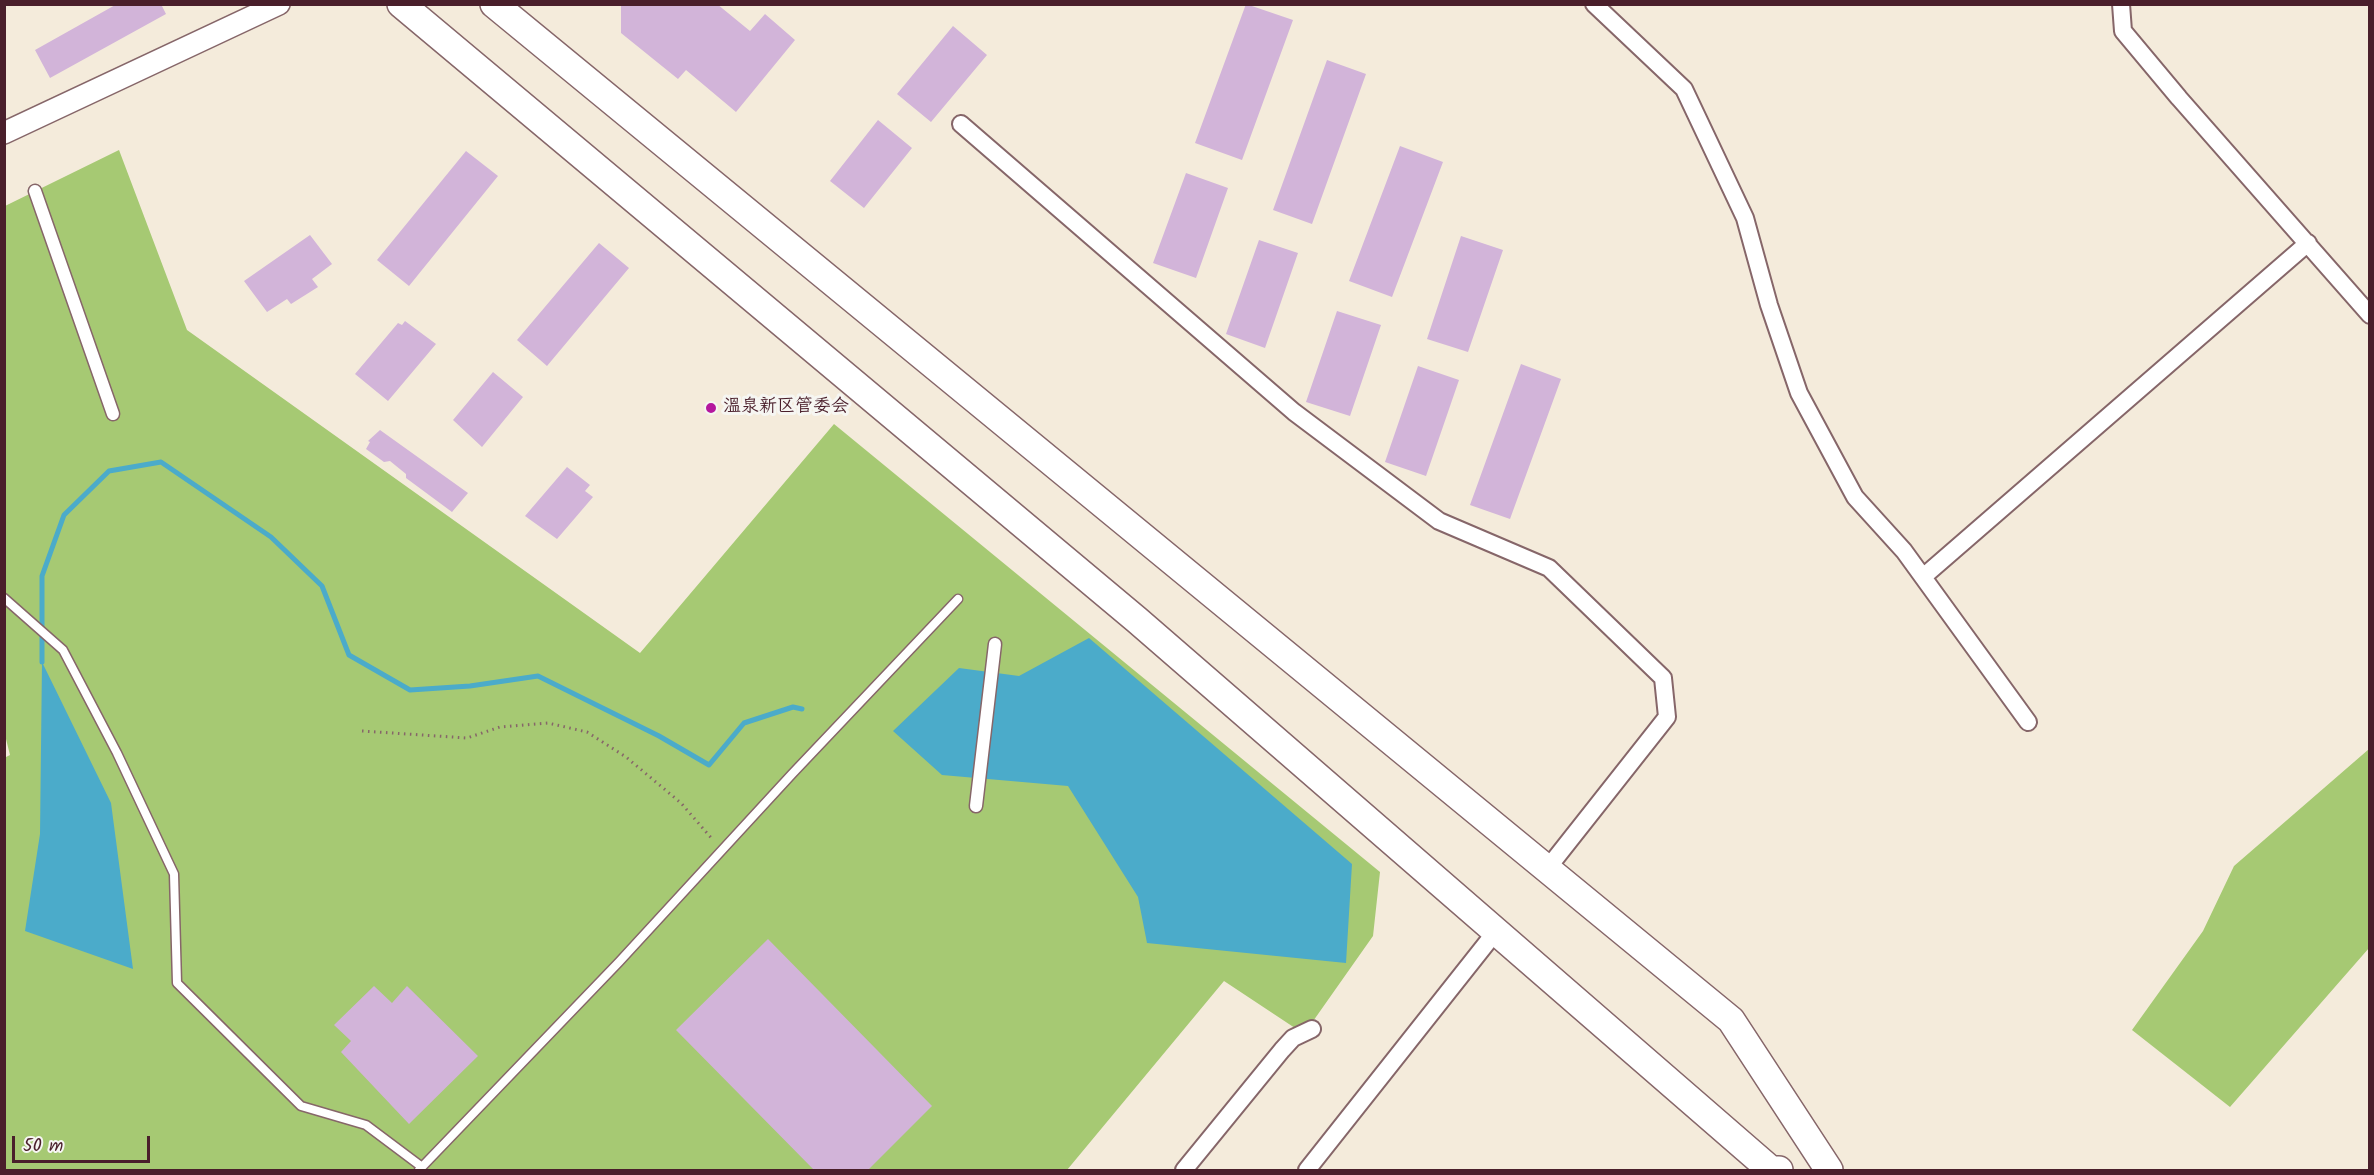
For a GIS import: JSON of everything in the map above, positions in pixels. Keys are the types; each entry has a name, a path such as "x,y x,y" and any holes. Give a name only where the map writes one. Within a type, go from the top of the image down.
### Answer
{"main road":[{"path":"401,4 1137,620 1771,1170 1779,1170"},
{"path":"494,4 1731,1020 1828,1170"}],"street":[{"path":"4,133 279,4"},
{"path":"1594,4 1684,89 1744,218 1769,305 1799,393 1855,497 1904,550 2028,722"},
{"path":"2121,4 2123,31 2370,315"},
{"path":"961,124 1294,412 1439,521 1549,568 1663,678 1667,717 1547,869"},
{"path":"35,191 113,414"},
{"path":"1923,577 2308,243"},
{"path":"975,806 994,644"},
{"path":"1306,1170 1497,930"},
{"path":"1184,1170 1282,1050 1293,1038 1312,1029"}],"lane":[{"path":"4,598 63,650 117,753 174,874 177,983 301,1106 366,1125 421,1169 620,962 958,599"}],"path":[{"path":"362,731 467,738 500,727 548,723 587,732 626,757 681,803 722,850"}],"green space":[{"path":"119,150 187,330 640,653 834,424 1380,872 1373,936 1304,1034 1224,981 1067,1170 5,1170 4,758 10,755 4,731 5,206"},
{"path":"2369,749 2369,948 2230,1107 2132,1030 2203,931 2234,866"}],"water":[{"path":"1089,638 1352,864 1346,963 1147,943 1138,897 1068,786 942,775 893,731 959,668 1019,676"},
{"path":"42,662 111,803 133,969 25,931 40,834"}],"building":[{"path":"117,4 161,4 166,14 50,78 35,50"},
{"path":"621,4 717,4 750,31 765,14 795,40 736,112 686,70 678,79 621,33"},
{"path":"1246,4 1293,20 1242,160 1195,143"},
{"path":"953,26 987,55 931,122 897,94"},
{"path":"1327,60 1366,74 1312,224 1273,210"},
{"path":"878,120 912,148 864,208 830,181"},
{"path":"1400,146 1443,162 1392,297 1349,281"},
{"path":"466,151 498,176 409,286 377,260"},
{"path":"1186,173 1228,188 1196,278 1153,263"},
{"path":"310,235 332,264 312,279 318,287 291,304 287,299 267,312 244,281"},
{"path":"1461,236 1503,250 1468,352 1427,339"},
{"path":"1259,240 1298,253 1265,348 1226,334"},
{"path":"599,243 629,268 547,366 517,340"},
{"path":"1337,311 1381,325 1350,416 1306,402"},
{"path":"405,321 436,344 388,401 355,374 398,323 402,325"},
{"path":"1521,364 1561,379 1510,519 1470,505"},
{"path":"1418,366 1459,380 1426,476 1385,462"},
{"path":"493,372 523,397 482,447 453,420"},
{"path":"380,430 468,493 452,512 406,478 406,474 390,461 384,462 366,449 370,442 368,441"},
{"path":"567,467 590,485 585,491 593,497 557,539 525,516"},
{"path":"768,939 932,1106 868,1170 814,1170 676,1030"},
{"path":"374,986 392,1003 407,986 478,1056 409,1124 341,1052 351,1041 334,1025"}],"waterway":[{"path":"42,662 42,576 64,515 109,471 161,462 271,537 322,586 349,655 410,690 470,686 538,676 659,736 709,765 744,723 793,707 802,709"}],"place":[{"name":"温泉新区管委会","path":"711,408"}]}
